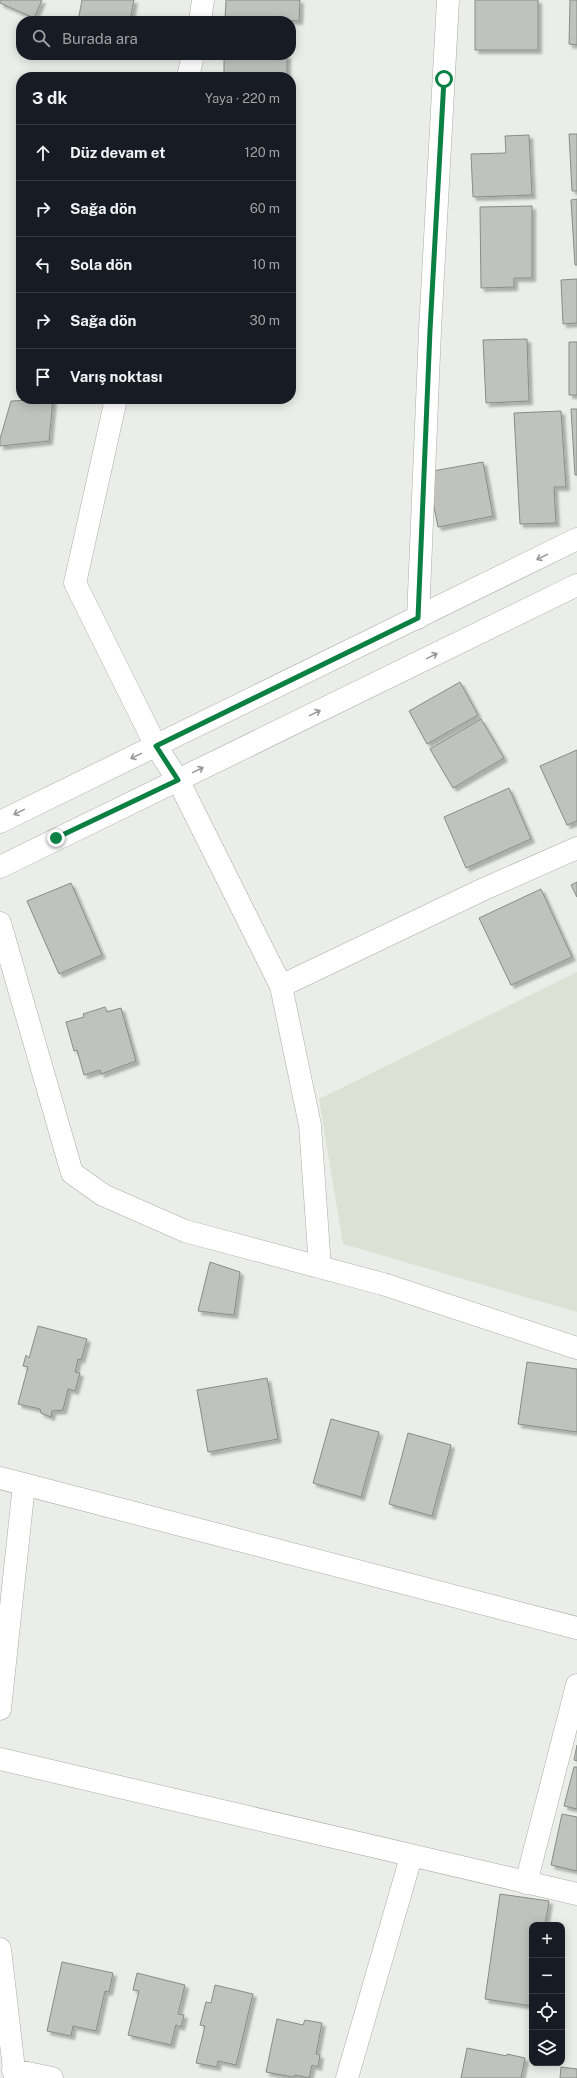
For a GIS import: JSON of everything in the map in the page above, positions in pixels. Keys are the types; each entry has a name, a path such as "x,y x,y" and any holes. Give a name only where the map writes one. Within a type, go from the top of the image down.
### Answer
{"street":[{"path":"201,16 203,0"},
{"path":"418,618 430,330 448,0"},
{"path":"189,72 192,60"},
{"path":"115,404 75,583 156,746 178,780 282,986 310,1125 320,1267"},
{"path":"0,822 577,539"},
{"path":"0,867 577,585"},
{"path":"282,986 484,889 577,848"},
{"path":"0,922 72,1173 103,1196 185,1231 383,1284 577,1348"},
{"path":"0,1478 577,1628"},
{"path":"0,1709 24,1484"},
{"path":"526,1883 577,1685"},
{"path":"0,1759 411,1857 577,1894"},
{"path":"347,2078 411,1857"},
{"path":"0,1949 14,2074 52,2078"}],"shaded area":[{"path":"577,972 577,1312 343,1244 319,1099"}],"building":[{"path":"0,0 42,0 35,16 29,16 0,3"},
{"path":"82,0 134,0 131,16 79,16"},
{"path":"226,0 300,0 299,21 296,21 296,16 225,16"},
{"path":"475,0 538,0 538,50 475,50"},
{"path":"570,0 577,0 577,45 569,44"},
{"path":"224,60 287,60 287,72 224,72"},
{"path":"569,134 577,134 577,191 572,191"},
{"path":"529,135 532,195 473,197 471,154 506,153 505,136"},
{"path":"577,199 577,265 575,265 571,200"},
{"path":"532,206 532,278 514,278 514,287 481,288 480,207"},
{"path":"577,279 577,323 563,324 561,280"},
{"path":"527,339 529,401 486,403 483,340"},
{"path":"569,342 577,342 577,395 569,395"},
{"path":"11,401 16,401 16,404 53,404 49,441 0,446 0,439"},
{"path":"571,409 577,409 577,475 575,475"},
{"path":"561,411 566,487 554,487 556,523 520,524 514,413"},
{"path":"483,462 493,516 438,527 427,472"},
{"path":"460,682 478,715 427,744 409,711"},
{"path":"481,719 504,758 453,788 430,749"},
{"path":"577,750 577,821 567,825 540,766"},
{"path":"509,788 531,839 466,868 444,817"},
{"path":"577,882 577,897 571,885"},
{"path":"71,883 102,955 59,974 27,901"},
{"path":"541,889 572,957 511,985 479,918"},
{"path":"105,1007 107,1012 121,1008 136,1061 101,1074 100,1070 84,1075 77,1050 74,1051 66,1022 84,1017 83,1014"},
{"path":"210,1262 240,1272 234,1315 198,1311"},
{"path":"38,1326 87,1339 81,1360 78,1359 75,1372 80,1373 75,1391 68,1389 63,1410 52,1411 51,1417 41,1413 40,1409 18,1404 28,1367 23,1366 26,1355 29,1358"},
{"path":"527,1362 577,1369 577,1432 518,1424"},
{"path":"267,1378 278,1439 208,1452 197,1390"},
{"path":"331,1419 379,1432 361,1497 313,1483"},
{"path":"408,1433 451,1445 432,1516 389,1504"},
{"path":"577,1745 577,1761 574,1760"},
{"path":"574,1767 577,1767 577,1809 564,1806"},
{"path":"562,1814 577,1817 577,1871 551,1865"},
{"path":"500,1894 549,1901 546,1922 529,1922 529,2006 485,1999"},
{"path":"62,1962 113,1973 109,1992 105,1991 96,2031 73,2026 71,2036 47,2031"},
{"path":"137,1973 185,1985 178,2014 184,2015 181,2027 176,2025 171,2045 128,2035 139,1991 133,1990"},
{"path":"215,1985 253,1994 236,2065 218,2061 217,2067 196,2063 205,2026 200,2025 206,2002 211,2003"},
{"path":"277,2019 303,2025 305,2020 322,2023 316,2054 320,2055 318,2067 312,2065 309,2078 295,2075 293,2077 266,2072"},
{"path":"467,2048 525,2058 521,2078 461,2078"},
{"path":"561,2067 577,2069 577,2078 560,2078"}],"route":[{"path":"56,838 178,780 156,746 418,618 430,330 444,79"}]}
